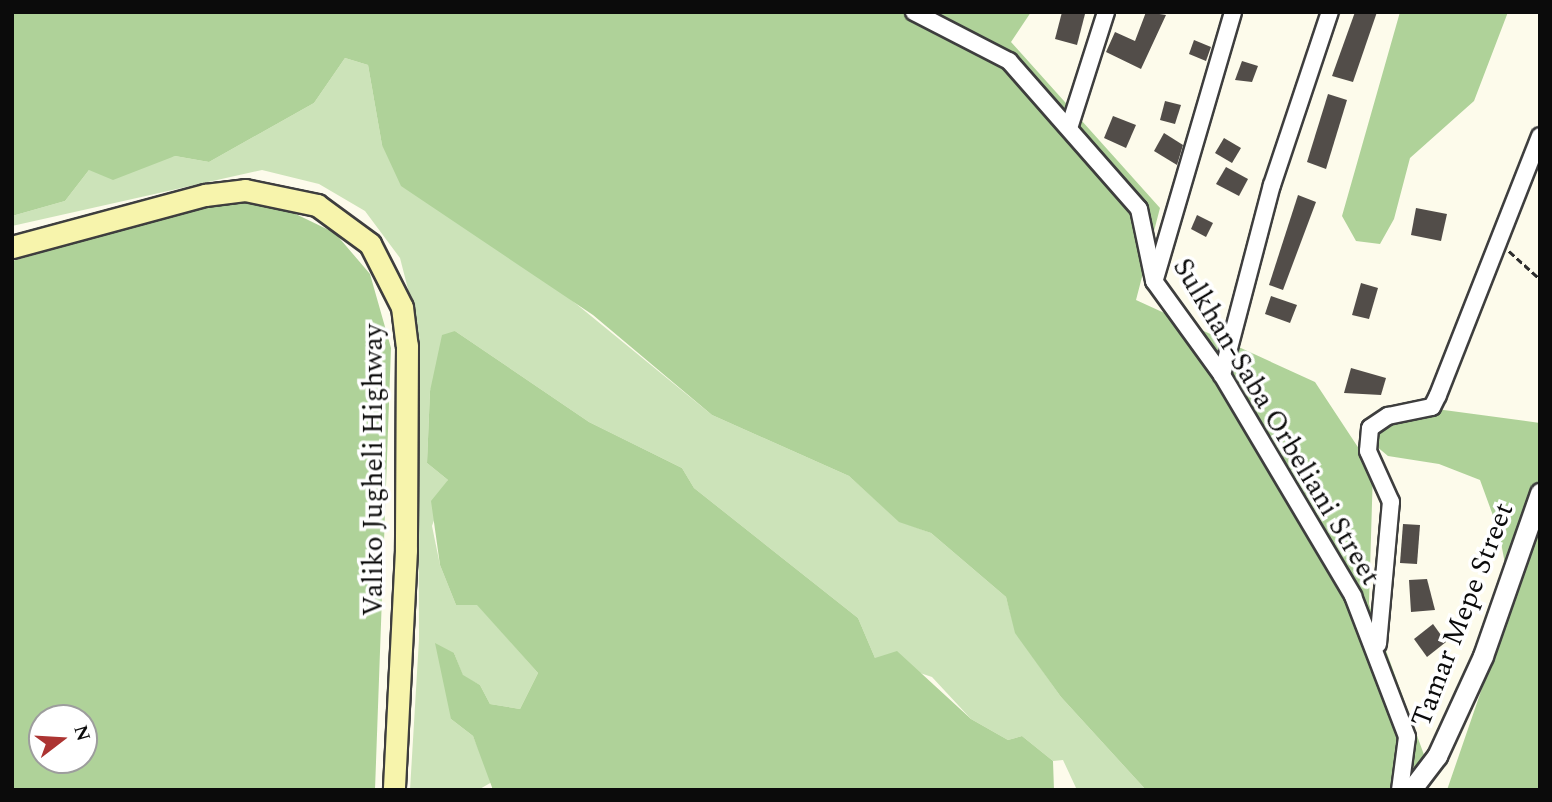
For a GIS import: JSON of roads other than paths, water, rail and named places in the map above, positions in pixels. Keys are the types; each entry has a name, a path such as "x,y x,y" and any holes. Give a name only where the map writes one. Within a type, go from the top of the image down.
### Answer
{"main road":[{"name":"Valiko Jugheli Highway","path":"12,247 205,195 246,190 317,205 370,244 402,307 407,345 406,550 394,790"}],"street":[{"name":"Sulkhan-Saba Orbeliani Street","path":"914,12 1009,61 1070,125 1139,209 1154,281 1222,375 1353,596 1408,737 1400,790"},
{"path":"1070,125 1106,12"},
{"path":"1154,281 1234,12"},
{"path":"1222,375 1272,185 1330,12"},
{"path":"1380,661 1376,625 1391,502 1368,451 1370,428 1388,416 1432,407 1540,136"},
{"name":"Tamar Mepe Street","path":"1411,790 1437,756 1483,656 1540,493"}]}
